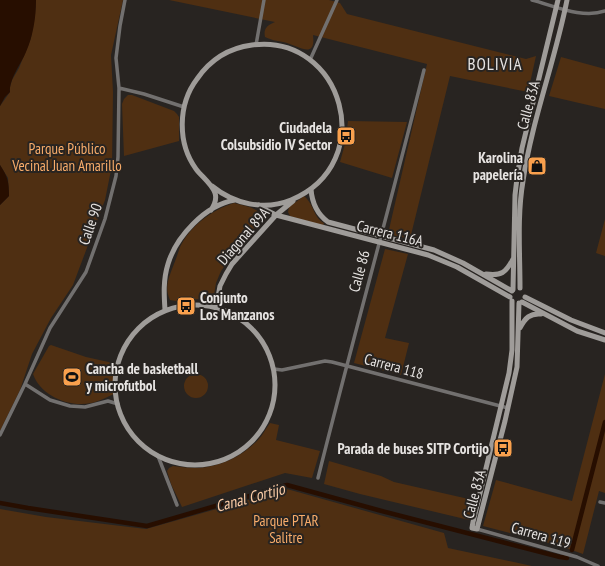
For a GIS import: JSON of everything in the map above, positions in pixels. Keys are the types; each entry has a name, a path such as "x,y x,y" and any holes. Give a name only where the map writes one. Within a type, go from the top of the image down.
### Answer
{"street":[{"name":"Calle 90","path":"0,435 50,328 86,272 106,219 116,176 118,157 119,88 116,58 125,0"},
{"path":"256,44 264,0"},
{"path":"310,60 336,0"},
{"path":"532,0 586,14 605,12"},
{"name":"Calle 83A","path":"520,288 517,178 522,148 558,0"},
{"name":"Calle 83A","path":"513,290 517,206 529,151 567,0"},
{"name":"Diagonal 89A","path":"216,308 220,286 232,264 276,215 311,189 323,178 331,167 341,142 342,128 341,112 334,90 325,75 310,60 301,54 280,46 256,44 231,51 218,58 202,71 191,88 184,107 182,132 185,145 195,168 212,186 235,200 258,205 276,204 300,196"},
{"name":"Calle 86","path":"318,478 424,70"},
{"path":"119,88 144,94 184,107"},
{"path":"517,178 523,179"},
{"path":"211,210 216,198 212,186"},
{"name":"Carrera 116A","path":"311,189 314,205 318,213 328,222 434,250 513,290"},
{"path":"165,310 164,287 168,264 178,242 193,224 211,210 223,203 235,200"},
{"path":"276,204 276,215"},
{"name":"Carrera 116A","path":"258,205 276,215 379,243 412,250 440,260 511,299"},
{"path":"481,273 497,275 504,272 514,257"},
{"path":"605,333 571,320 525,297 523,290 520,288 513,290 511,299 577,331 605,340"},
{"path":"520,303 525,297"},
{"name":"Calle 83A","path":"511,299 512,350 509,373 472,528 477,529 517,367 520,303"},
{"path":"191,306 216,308 232,314 246,324 259,337 268,352 274,369 276,386 273,404 267,421 257,436 244,448 229,458 214,463 198,465 171,461 158,456 144,446 132,434 123,420 118,404 115,385 117,366 124,348 139,328 148,319 165,310 191,306"},
{"path":"519,330 523,321 527,317 534,314 543,314"},
{"name":"Carrera 118","path":"274,369 282,370 325,361 332,362 508,408"},
{"path":"25,384 50,400 70,406 85,406 108,402 118,404"},
{"path":"158,456 177,505"},
{"path":"600,502 605,503"},
{"name":"Carrera 119","path":"477,529 577,557 598,566"}],"green space":[{"name":"Parque Público Vecinal Juan Amarillo","path":"36,0 123,0 111,55 113,92 112,165 105,200 73,285 51,318 32,354 20,390 0,431 0,205 9,196 8,178 0,165 0,106 10,92 12,80 19,68 31,38"},
{"path":"169,0 329,0 340,3 347,14 526,59 536,56 528,92 450,76 410,239 388,234 427,64 313,35 312,47 306,50 265,37 267,27 275,22"},
{"path":"561,57 605,69 605,109 549,96"},
{"path":"128,95 132,95 174,111 179,117 179,141 124,156 122,104"},
{"path":"348,121 407,122 392,178 340,162 345,144"},
{"path":"304,196 320,220 324,223 323,226 290,216 288,212 289,207"},
{"path":"234,203 250,207 257,211 263,216 262,221 245,238 221,271 216,283 214,295 212,298 176,301 170,300 167,286 170,273 180,247 185,239 203,219 210,214"},
{"path":"605,219 605,256 596,253"},
{"path":"385,249 408,254 385,338 409,343 401,375 354,363"},
{"path":"51,345 86,357 113,363 114,394 97,402 74,404 65,402 49,394 42,388 33,374"},
{"path":"196,374 204,378 208,386 204,394 196,398 188,394 184,386 188,378"},
{"path":"605,374 605,493 599,491 583,554 560,546 483,526 496,480 572,501"},
{"path":"270,423 279,425 276,440 320,451 312,478 285,473 182,507 171,484 167,471 169,468 173,466 195,468 206,467 231,460 252,446 260,438"},
{"path":"329,461 381,476 394,482 473,500 469,520 324,484"},
{"name":"Parque PTAR Salitre","path":"287,489 444,533 448,548 532,566 0,566 0,509 46,517 146,529"}],"shaded area":[{"path":"0,0 36,0 34,27 31,40 13,77 10,92 0,106"},
{"path":"0,165 8,180 9,196 0,205"}],"waterway":[{"name":"Canal Cortijo","path":"572,550 605,422"},
{"name":"Canal Cortijo","path":"0,503 147,526 287,485 378,510 567,558"}],"place":[{"name":"Ciudadela Colsubsidio IV Sector","path":"346,136"},
{"name":"Karolina papelería","path":"537,166"},
{"name":"Conjunto Los Manzanos","path":"186,306"},
{"name":"Cancha de basketball y microfutbol","path":"72,377"},
{"name":"Parada de buses SITP Cortijo","path":"503,448"}],"district":[{"name":"BOLIVIA","path":"495,64"}]}
